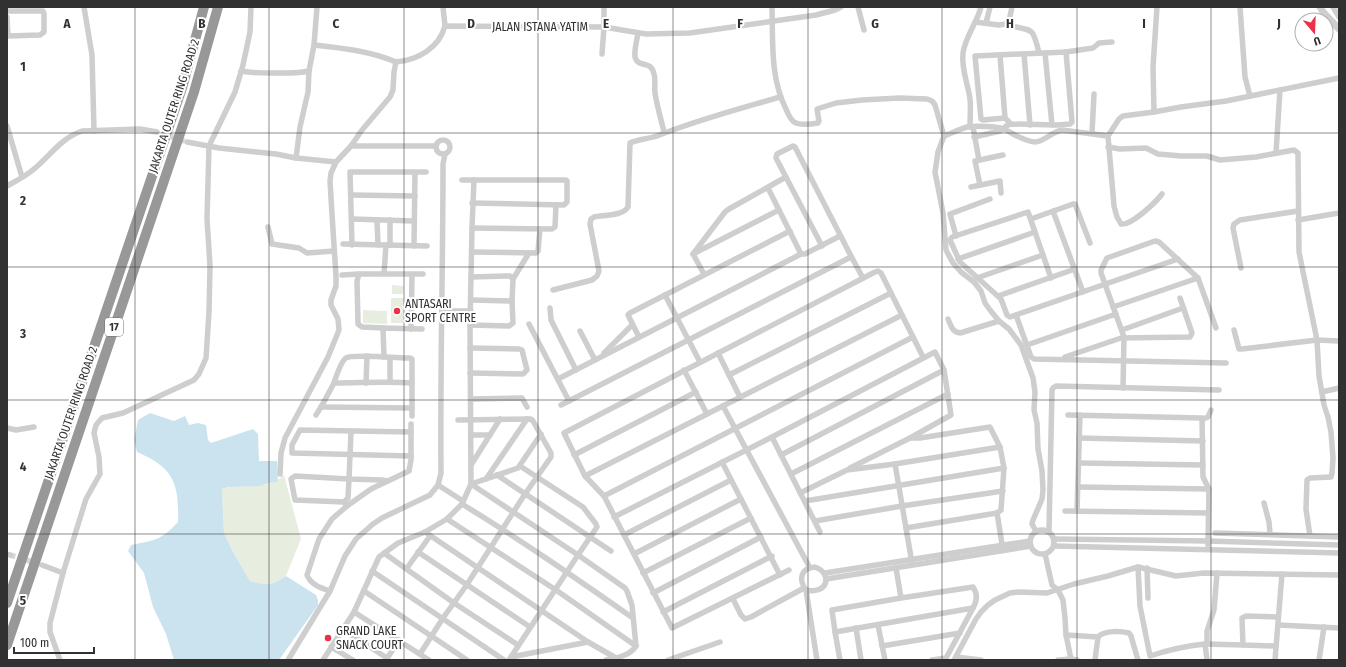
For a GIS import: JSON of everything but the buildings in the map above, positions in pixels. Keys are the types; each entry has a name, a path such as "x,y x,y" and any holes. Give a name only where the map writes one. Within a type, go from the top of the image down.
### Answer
{"highway":[{"name":"JAKARTA OUTER RING ROAD 2","path":"7,603 179,96 204,7"},
{"name":"JAKARTA OUTER RING ROAD 2","path":"7,645 194,92 218,7"}],"street":[{"path":"84,7 92,55 94,131"},
{"path":"60,660 49,628 63,573 86,499 100,474 94,430 98,420 123,413 194,380 199,374 206,358 210,266 207,219 209,146 235,92 250,32 251,7"},
{"path":"296,158 300,127 308,92 314,45 316,7"},
{"path":"314,45 377,54 396,62 403,61 418,56 434,46 442,35 445,26 443,7"},
{"path":"602,54 604,7"},
{"path":"772,7 775,79 780,97 790,118 795,123 818,123 817,109 836,103 892,98 927,99 932,101 935,105 944,136 938,152 936,172 943,213 946,250 953,263 961,272 974,282 981,291 985,303 999,321 1009,329 1020,345 1033,378 1035,392 1034,410 1037,423 1038,449 1042,471 1043,490 1042,499 1032,524 1036,531"},
{"name":"JALAN ISTANA YATIM","path":"445,26 604,27 646,34 690,33 816,15 841,7"},
{"path":"858,7 864,30"},
{"path":"979,160 971,127 970,103 962,54 965,43 981,7"},
{"path":"986,23 990,7"},
{"path":"1006,24 1009,22 1012,7"},
{"path":"1154,112 1153,67 1157,7"},
{"path":"1240,7 1245,77 1250,96"},
{"path":"1320,7 1339,29"},
{"path":"1333,7 1339,17"},
{"path":"7,11 42,10 44,14 44,32 42,34 7,36 7,17"},
{"path":"975,22 999,25 1006,24 1018,28 1028,29 1032,32 1042,53 1052,125"},
{"path":"638,33 635,56 637,62 649,65 655,75 655,92 664,132"},
{"path":"1004,118 980,119 975,57 977,55 1066,52 1093,48 1099,43 1112,42"},
{"path":"974,137 1002,130 1011,124 1070,124 1072,119 1066,52"},
{"path":"1024,54 1030,125"},
{"path":"1000,55 1004,118 1011,124"},
{"path":"280,474 281,453 285,438 328,357 338,330 338,319 331,305 331,300 336,286 336,265 330,181 331,172 336,162 351,146 362,130 390,97 393,90 396,62"},
{"path":"241,71 269,74 301,73 310,71"},
{"path":"1162,194 1156,202 1128,223 1121,224 1116,217 1108,136 1119,119 1123,116 1250,96 1339,78"},
{"path":"1276,153 1280,90"},
{"path":"1092,133 1094,94"},
{"path":"553,290 592,280 597,276 599,271 590,224 591,219 594,217 622,213 628,207 630,143 726,112 780,97"},
{"path":"7,126 22,177"},
{"path":"944,136 971,127 1000,127 1002,130 1015,136 1035,142 1042,141 1056,131 1062,130 1108,136"},
{"path":"7,186 33,170 69,136 82,131 140,129 158,132"},
{"path":"444,139 449,142 450,151 445,154 439,153 436,146 438,141 444,139"},
{"path":"187,142 296,158 336,162"},
{"path":"351,146 436,146"},
{"path":"822,246 776,156 777,154 794,146 863,278"},
{"path":"1108,147 1146,148 1158,154 1207,156 1220,160 1256,158 1294,150 1298,154 1299,252 1317,340 1318,376 1331,432 1333,458 1332,473 1330,477 1323,476 1310,478 1308,480 1306,509 1310,536"},
{"path":"288,660 320,610 352,544 359,535 382,518 430,495 438,485 441,473 440,397 444,268 445,154"},
{"path":"980,185 975,161 1003,155"},
{"path":"352,245 350,172 426,172"},
{"path":"414,246 415,173"},
{"path":"693,254 725,212 786,178"},
{"path":"462,180 566,180 568,183 567,202 564,205 472,203"},
{"path":"323,660 354,612 377,560 398,543 427,534 447,519 463,503 471,484 470,325 472,300 472,203 474,180"},
{"path":"971,187 1000,180 1001,193"},
{"path":"768,188 801,254"},
{"path":"351,196 414,196"},
{"path":"956,236 950,214 990,200"},
{"path":"1031,219 1075,204 1090,243"},
{"path":"472,228 552,229 554,227 556,205"},
{"path":"693,254 779,210"},
{"path":"1053,211 1083,292"},
{"path":"1242,268 1233,228 1234,224 1240,220 1298,211"},
{"path":"1051,278 1031,219 1026,212 952,237 950,240 960,262 1001,299 1008,317 1178,259"},
{"path":"1298,220 1339,213"},
{"path":"352,219 414,220"},
{"path":"377,220 378,245"},
{"path":"384,274 390,220"},
{"path":"268,228 272,244 299,248 307,253 334,252"},
{"path":"472,252 536,253 538,251 540,229"},
{"path":"639,337 628,315 630,313 790,231"},
{"path":"958,259 1035,232"},
{"path":"558,379 801,254 805,254 840,236"},
{"path":"1123,388 1124,337 1101,270 1105,260 1155,241 1159,242 1198,278 1216,328"},
{"path":"343,244 427,246"},
{"path":"470,325 511,325 513,323 513,279 529,253"},
{"path":"693,254 704,274"},
{"path":"978,278 1043,255"},
{"path":"561,405 849,258 852,258"},
{"path":"998,296 1075,269"},
{"path":"789,570 673,628 670,627 604,496 585,476 564,434 565,431 863,278 878,272 891,293 923,357"},
{"path":"359,274 357,281 358,324 362,327 422,329"},
{"path":"342,275 423,274"},
{"path":"411,329 412,275"},
{"path":"471,277 510,276 513,279"},
{"path":"1113,307 1198,278"},
{"path":"729,375 891,293"},
{"path":"664,295 700,362"},
{"path":"1061,359 1124,337 1190,337 1192,333 1180,298"},
{"path":"472,300 512,301"},
{"path":"412,301 442,302"},
{"path":"550,308 551,320 576,370"},
{"path":"1122,330 1183,308"},
{"path":"442,311 471,311"},
{"path":"1027,345 1116,314"},
{"path":"585,476 902,315"},
{"path":"1016,315 1031,356 1034,359 1226,363"},
{"path":"948,319 956,333 999,321"},
{"path":"529,324 569,401"},
{"path":"597,359 632,325"},
{"path":"383,328 390,382"},
{"path":"1234,330 1237,345 1239,349 1242,350 1317,340 1339,341"},
{"path":"580,331 597,359"},
{"path":"604,496 913,337"},
{"path":"470,348 522,350 527,370 523,374 470,373"},
{"path":"614,517 747,450 935,352 944,370 950,416 910,438 800,493"},
{"path":"718,353 740,397"},
{"path":"366,383 367,356"},
{"path":"316,415 334,383 344,360 346,358 367,356 412,359 412,416"},
{"path":"684,370 707,414"},
{"path":"781,455 944,370"},
{"path":"334,383 412,383"},
{"path":"1049,531 1053,388 1056,386 1219,390"},
{"path":"1322,392 1339,388"},
{"path":"574,455 696,392"},
{"path":"791,474 948,394"},
{"path":"471,398 522,398 527,407"},
{"path":"723,406 810,568"},
{"path":"321,407 412,408"},
{"path":"1068,415 1206,419 1210,416 1211,410"},
{"path":"1077,511 1080,415"},
{"path":"471,465 500,419"},
{"path":"486,479 527,419"},
{"path":"1203,419 1203,478 1209,489 1207,549"},
{"path":"420,654 551,455 532,420 458,420"},
{"path":"388,481 295,476 291,479 294,500 345,504 371,489 388,481 409,471 411,456 411,424"},
{"path":"7,428 16,430 34,427"},
{"path":"906,528 997,513 1001,510 1004,468 1000,446 988,427 920,438 910,438"},
{"path":"411,432 300,430 292,445 292,453 411,456"},
{"path":"330,591 311,582 306,574 319,538 348,498 351,432"},
{"path":"471,484 517,469 540,434"},
{"path":"471,435 490,436"},
{"path":"772,437 820,532"},
{"path":"1079,438 1203,441"},
{"path":"847,470 895,464 1000,446"},
{"path":"722,462 772,556 780,575"},
{"path":"1078,463 1203,465"},
{"path":"895,464 912,563"},
{"path":"510,658 597,526 587,511 520,466"},
{"path":"805,501 1004,468"},
{"path":"497,475 611,551"},
{"path":"624,535 732,480"},
{"path":"471,484 625,588 632,605 636,646 634,650 629,653 606,660"},
{"path":"438,485 633,618"},
{"path":"1078,487 1209,489"},
{"path":"815,521 1002,491"},
{"path":"634,554 741,499"},
{"path":"1264,503 1269,522 1270,534"},
{"path":"1065,511 1208,513"},
{"path":"997,513 1002,544"},
{"path":"643,573 751,518"},
{"path":"447,519 556,590 636,646"},
{"path":"1042,529 1049,531 1054,539 1054,546 1045,554 1034,551 1030,543 1032,535 1036,531 1042,529"},
{"path":"1215,533 1339,537"},
{"path":"407,568 418,552 427,534"},
{"path":"427,534 588,642 616,658"},
{"path":"653,592 761,537"},
{"path":"1054,539 1208,541 1339,546"},
{"path":"825,576 896,568 912,563 1002,544 1030,543"},
{"path":"825,576 1030,543"},
{"path":"1054,546 1339,553"},
{"path":"418,552 466,586 530,627"},
{"path":"384,553 454,603 518,645"},
{"path":"1045,554 1052,585 1058,590 1063,600 1066,635 1074,659 1058,660"},
{"path":"663,612 772,556"},
{"path":"42,566 63,573"},
{"path":"733,598 741,615 745,619 805,589 813,592 819,590 824,586 825,576 821,569 815,567 805,570 801,579 805,589 816,660"},
{"path":"1138,567 1140,606 1150,656"},
{"path":"981,660 955,658 976,619 988,605 1004,595 1014,593 1047,593 1074,584 1138,567 1176,576 1194,573 1217,572 1339,575"},
{"path":"896,568 901,598"},
{"path":"1147,568 1148,598"},
{"path":"372,571 504,660"},
{"path":"1207,660 1207,631 1214,610 1217,572"},
{"path":"1275,660 1282,574"},
{"path":"840,660 832,610 973,587 976,594 976,603 946,659 932,660"},
{"path":"364,591 467,660"},
{"path":"835,632 974,608"},
{"path":"354,612 429,660"},
{"path":"1243,645 1243,617 1278,617"},
{"path":"878,625 885,660"},
{"path":"1278,625 1339,628"},
{"path":"1319,660 1324,627"},
{"path":"856,628 861,660"},
{"path":"342,629 386,659 399,640"},
{"path":"1095,660 1098,637 1105,632 1129,633 1138,660"},
{"path":"882,646 960,633"},
{"path":"1066,635 1098,637"},
{"path":"510,658 588,642"},
{"path":"668,660 720,642"},
{"path":"1141,660 1185,646 1206,644 1276,646"},
{"path":"331,647 352,660"}],"green space":[{"path":"392,285 404,286 403,294 392,294"},
{"name":"ANTASARI SPORT CENTRE","path":"391,298 404,298 403,323 391,323"},
{"path":"363,310 387,311 387,324 363,323"},
{"path":"284,475 301,539 286,576 268,586 250,581 233,552 224,533 222,489 238,486 262,485 277,480"}],"water":[{"path":"150,413 174,421 185,416 189,425 198,423 206,425 208,440 211,443 253,429 258,434 259,461 277,461 278,481 259,486 229,487 222,489 224,533 250,581 268,584 276,582 286,576 316,595 318,600 318,605 279,660 174,660 166,634 153,607 144,573 128,551 131,545 157,539 178,522 177,497 172,478 159,464 137,452 134,440 138,420"}],"tunnel":[{"path":"163,134 187,142"},
{"path":"10,555 36,563"}],"place":[{"name":"ANTASARI SPORT CENTRE","path":"397,311"},
{"name":"GRAND LAKE SNACK COURT","path":"328,638"}]}
